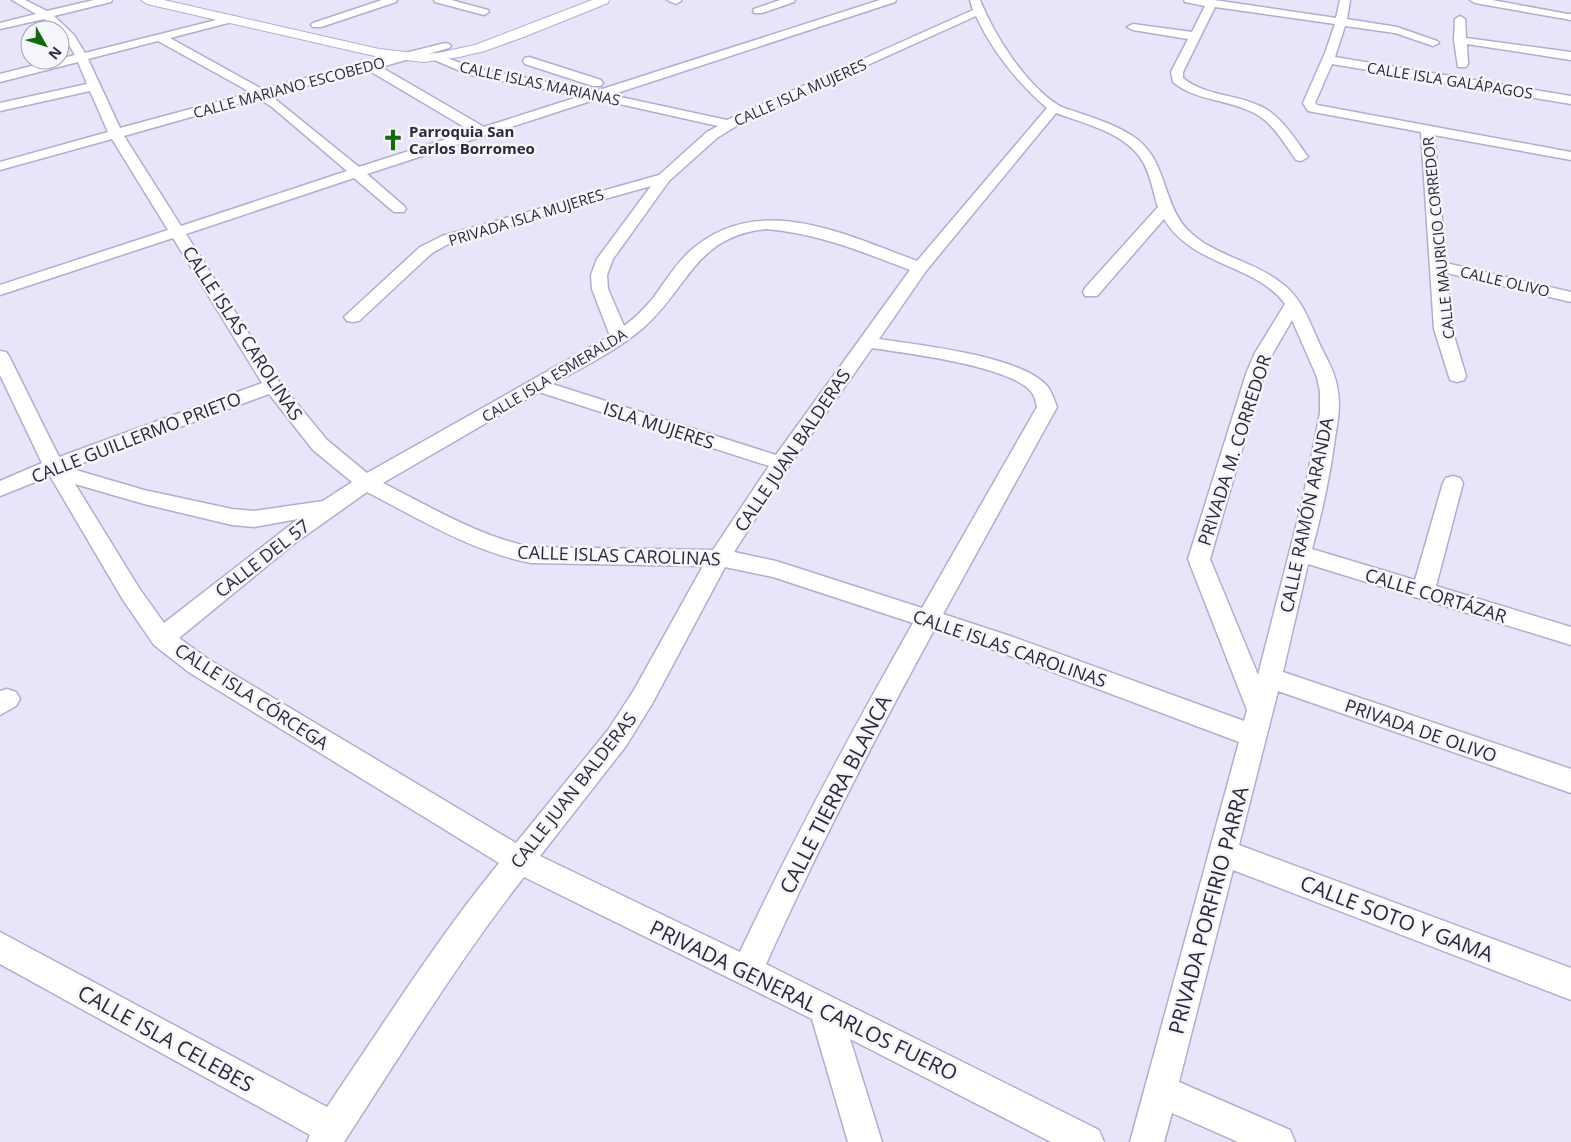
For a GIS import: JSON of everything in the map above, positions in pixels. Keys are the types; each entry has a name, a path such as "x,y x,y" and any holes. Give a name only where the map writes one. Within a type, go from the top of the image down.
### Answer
{"main road":[{"name":"CALLE ISLAS MARIANAS","path":"147,0 343,44 410,56 440,52"},
{"path":"198,0 358,34"},
{"path":"440,52 464,41 574,0"},
{"path":"440,52 483,46 603,0"},
{"name":"CALLE ISLAS MARIANAS","path":"387,40 440,52"}],"street":[{"name":"CALLE ISLAS CAROLINAS","path":"17,0 46,15 65,30 82,58 116,134 273,386 302,425 320,445 366,483 480,541 506,550 531,555 719,558 748,562 776,569 1005,644 1257,723"},
{"path":"0,26 107,0"},
{"path":"317,26 392,0"},
{"path":"439,0 484,12"},
{"path":"758,11 790,0"},
{"path":"0,290 891,0"},
{"path":"1189,0 1397,30 1433,43"},
{"path":"1344,0 1341,22 1329,60 1310,102 1313,108 1571,156"},
{"path":"1475,0 1568,17"},
{"path":"1209,2 1177,72 1177,79 1189,87 1241,103 1269,116 1301,157"},
{"path":"977,6 1000,50 1014,69 1037,94 1054,108"},
{"name":"CALLE ISLA MUJERES","path":"620,338 600,289 599,275 605,259 664,178 712,135 728,124 977,6"},
{"path":"0,78 232,19"},
{"path":"1460,20 1462,64"},
{"path":"1133,27 1194,36"},
{"path":"161,38 261,93 399,210"},
{"path":"1460,40 1571,56"},
{"name":"CALLE ISLAS MARIANAS","path":"440,52 470,71 595,95 728,124"},
{"name":"CALLE MARIANO ESCOBEDO","path":"0,166 261,93 410,56"},
{"name":"CALLE ISLA GALÁPAGOS","path":"1329,60 1571,100"},
{"path":"529,61 615,89"},
{"path":"369,65 482,132"},
{"path":"0,107 95,86"},
{"name":"CALLE RAMÓN ARANDA","path":"1054,108 1120,135 1144,153 1151,166 1165,208 1173,224 1186,238 1202,248 1265,280 1283,292 1293,304 1324,372 1330,413 1321,465 1270,678"},
{"name":"CALLE JUAN BALDERAS","path":"328,1135 487,901 617,738 643,697 719,558 781,463 920,268 1054,108"},
{"name":"CALLE MAURICIO CORREDOR","path":"1427,130 1444,329 1457,376"},
{"name":"PRIVADA ISLA MUJERES","path":"353,317 426,250 447,240 563,205 664,178"},
{"path":"1092,292 1165,208"},
{"name":"CALLE ISLA ESMERALDA","path":"366,483 620,338 657,304 694,257 730,232 747,226 772,223 828,235 920,268"},
{"name":"CALLE OLIVO","path":"1439,266 1571,296"},
{"name":"PRIVADA M. CORREDOR","path":"1257,723 1199,559 1256,372 1264,354 1293,304"},
{"path":"867,342 986,363 1018,374 1039,388 1047,407 929,619"},
{"name":"CALLE ISLA CÓRCEGA","path":"0,356 56,469 131,594 162,638 198,666 519,860"},
{"name":"CALLE GUILLERMO PRIETO","path":"0,489 273,386"},
{"name":"ISLA MUJERES","path":"538,386 781,463"},
{"path":"56,469 208,513 254,519 330,506"},
{"name":"CALLE DEL 57","path":"162,638 265,553 330,506 366,483"},
{"path":"1422,592 1453,483"},
{"path":"254,519 265,553"},
{"name":"CALLE CORTÁZAR","path":"1301,554 1571,636"},
{"name":"CALLE TIERRA BLANCA","path":"747,972 824,809 864,733 929,619"},
{"name":"PRIVADA PORFIRIO PARRA","path":"1147,1142 1270,678"},
{"name":"PRIVADA DE OLIVO","path":"1270,678 1571,782"},
{"name":"CALLE SOTO Y GAMA","path":"1223,852 1571,984"},
{"name":"PRIVADA GENERAL CARLOS FUERO","path":"519,860 825,1009 1088,1142"},
{"name":"CALLE ISLA CELEBES","path":"0,947 328,1135"},
{"path":"825,1009 865,1142"},
{"path":"1160,1091 1278,1142"}],"place":[{"name":"Parroquia San Carlos Borromeo","path":"393,140"}]}
